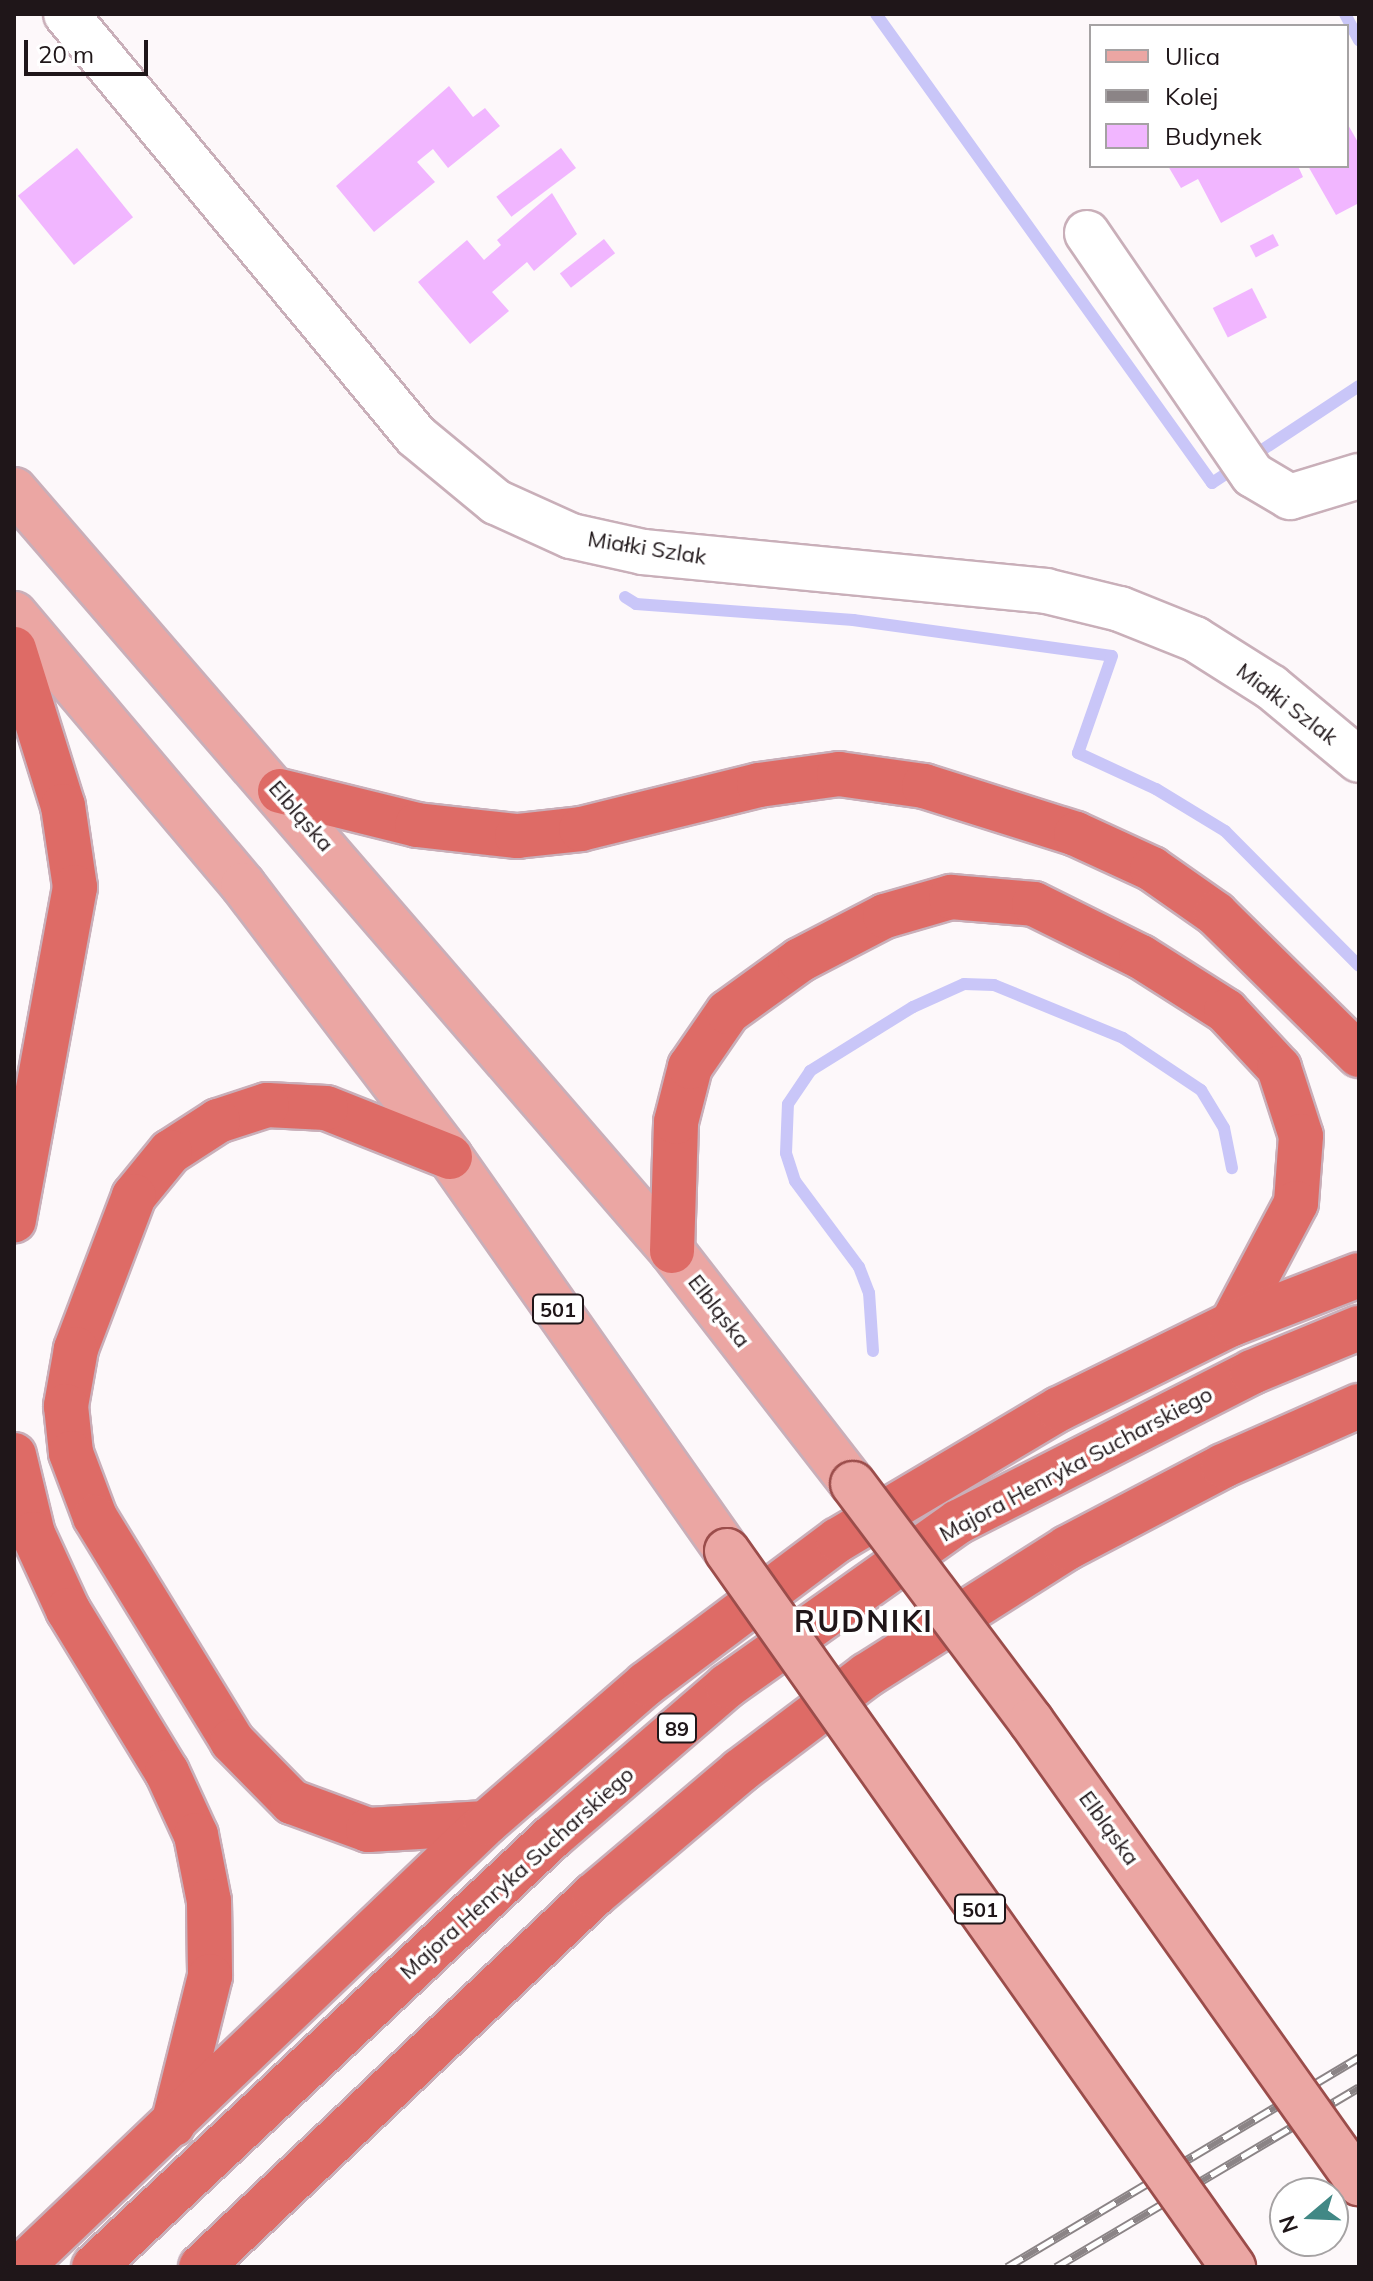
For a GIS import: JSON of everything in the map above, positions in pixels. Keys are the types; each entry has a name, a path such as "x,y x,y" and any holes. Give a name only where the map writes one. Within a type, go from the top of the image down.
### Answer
{"highway":[{"path":"14,649 63,806 75,887 14,1220"},
{"path":"280,791 417,825 517,836 581,829 759,785 839,774 924,786 1076,834 1152,869 1216,914 1359,1055"},
{"path":"672,1251 676,1122 690,1067 728,1012 800,960 885,916 951,897 1034,904 1141,957 1226,1011 1279,1068 1301,1136 1296,1203 1232,1324"},
{"path":"450,1157 326,1108 267,1105 218,1121 170,1152 134,1196 76,1349 66,1406 71,1453 95,1517 232,1741 292,1802 368,1830 486,1823"},
{"path":"21,2267 486,1823 646,1684 838,1540 1059,1409 1232,1324 1359,1275"},
{"name":"Majora Henryka Sucharskiego","path":"94,2267 551,1838 727,1686 958,1522 1252,1372 1359,1328"},
{"path":"201,2267 594,1895 740,1771 867,1675 1067,1548 1223,1466 1359,1406"},
{"path":"14,1455 33,1534 68,1610 167,1772 196,1835 209,1901 210,1976 173,2124"}],"main road":[{"name":"Elbląska","path":"14,490 280,791 672,1251 853,1484 1104,1822 1359,2183"},
{"name":"501","path":"14,614 243,885 450,1157 1233,2267"}],"street":[{"name":"Miałki Szlak","path":"66,14 416,436 496,502 571,536 643,552 1046,591 1120,609 1195,639 1271,687 1359,760"},
{"path":"1087,233 1245,463 1290,497 1359,476"}],"building":[{"path":"449,86 473,117 485,108 500,126 448,168 433,149 417,162 435,182 374,232 336,186"},
{"path":"1349,126 1359,144 1359,203 1336,215 1309,168 1349,168"},
{"path":"77,148 133,217 74,265 18,196"},
{"path":"561,148 576,168 511,217 496,197"},
{"path":"1169,168 1299,168 1303,177 1221,223 1198,179 1181,188"},
{"path":"552,193 577,234 534,271 527,262 492,292 509,311 470,344 418,282 467,240 484,260 501,245 497,240"},
{"path":"1273,234 1279,246 1256,257 1250,246"},
{"path":"604,239 615,253 571,288 560,273"},
{"path":"1252,288 1267,317 1228,337 1213,308"}],"waterway":[{"path":"876,14 1212,483 1359,386"},
{"path":"1345,14 1359,40"},
{"path":"625,597 636,604 853,620 1112,656 1078,753 1156,789 1225,831 1359,966"},
{"path":"873,1351 869,1293 859,1267 795,1181 786,1153 788,1104 810,1071 913,1007 964,984 994,985 1123,1038 1201,1090 1224,1128 1232,1168"}],"railway":[{"path":"1007,2267 1359,2057"},
{"path":"1056,2267 1359,2087"}],"district":[{"name":"RUDNIKI","path":"864,1621"}]}
